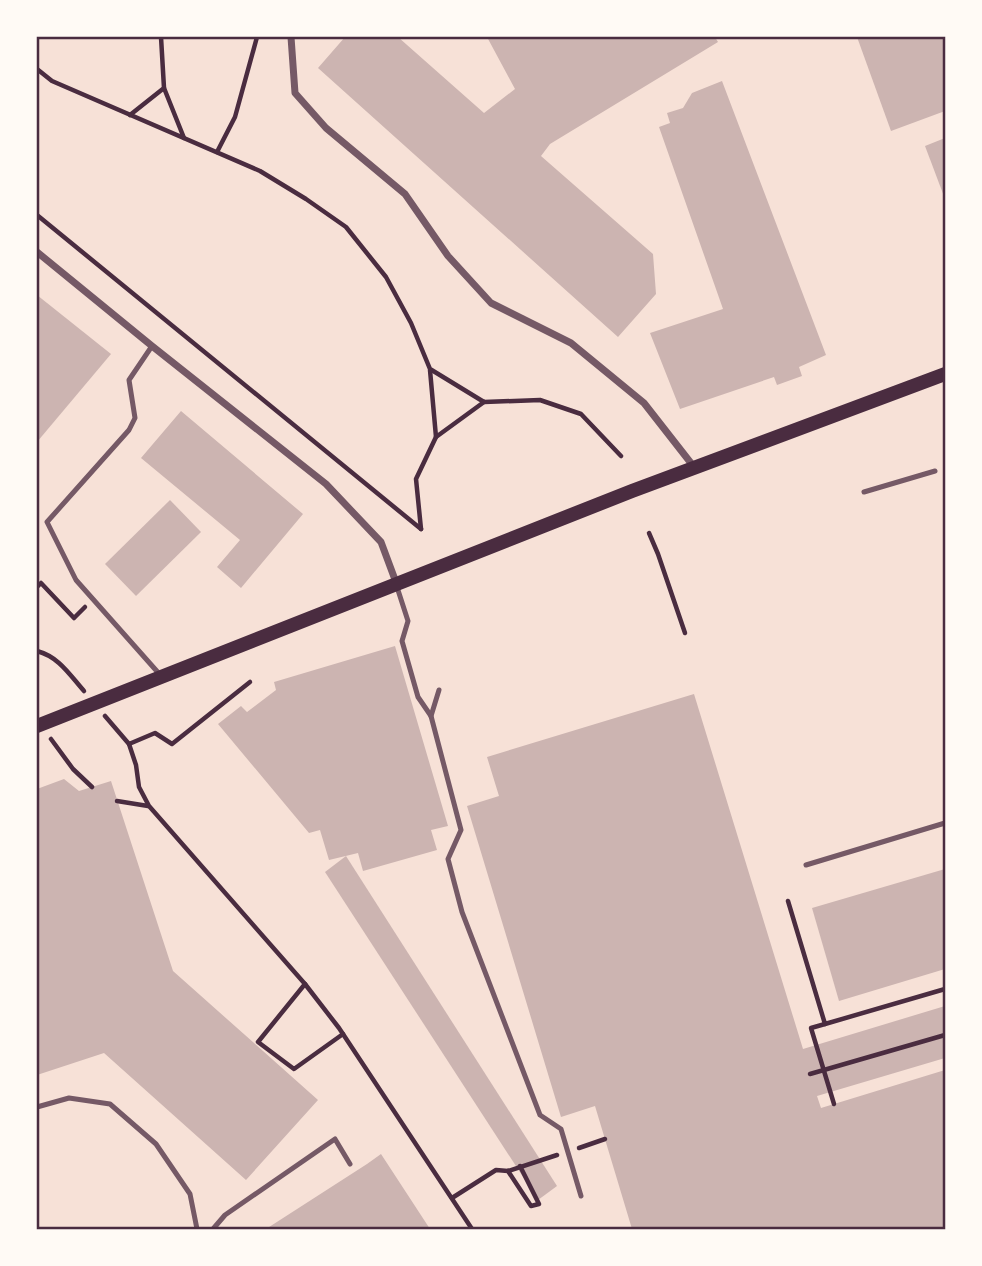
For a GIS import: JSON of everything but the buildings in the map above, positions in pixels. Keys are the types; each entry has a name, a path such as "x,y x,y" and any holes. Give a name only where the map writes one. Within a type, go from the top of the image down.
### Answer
{"main road":[{"path":"37,726 694,468 945,373"}],"street":[{"path":"291,37 295,93 326,128 405,194 448,256 491,303 571,343 644,403 694,468"},
{"path":"37,252 326,484 381,541 397,585"}],"lane":[{"path":"152,346 129,380 135,418 129,430 47,522 76,580 162,677"},
{"path":"864,492 935,471"},
{"path":"397,585 408,621 402,641 418,697 431,716 461,830 448,859 462,912 540,1115 561,1129 581,1196"},
{"path":"431,716 439,690"},
{"path":"806,865 945,823"},
{"path":"37,1107 69,1098 110,1104 156,1144 190,1194 197,1229"},
{"path":"213,1229 225,1214 335,1139 350,1164"}],"path":[{"path":"161,37 164,88 184,138"},
{"path":"217,152 235,117 257,37"},
{"path":"37,69 52,81 260,171 346,227 386,277 411,323 430,369 436,438"},
{"path":"130,115 164,88"},
{"path":"37,215 421,529 415,479 436,438 484,402"},
{"path":"430,369 484,402 540,400 582,414 621,456"},
{"path":"649,533 684,633"},
{"path":"39,585 74,618"},
{"path":"37,651 49,654 60,663"},
{"path":"250,682 173,744 155,733 129,744 139,787 149,806 305,984 343,1034 472,1229"},
{"path":"67,762 92,787"},
{"path":"117,801 149,806"},
{"path":"788,901 825,1024"},
{"path":"305,984 258,1042 294,1069 343,1034"},
{"path":"834,1104 811,1028 945,989"},
{"path":"810,1074 945,1035"},
{"path":"452,1198 496,1170 508,1171 540,1160"},
{"path":"508,1171 531,1206 539,1204 520,1166"}]}
